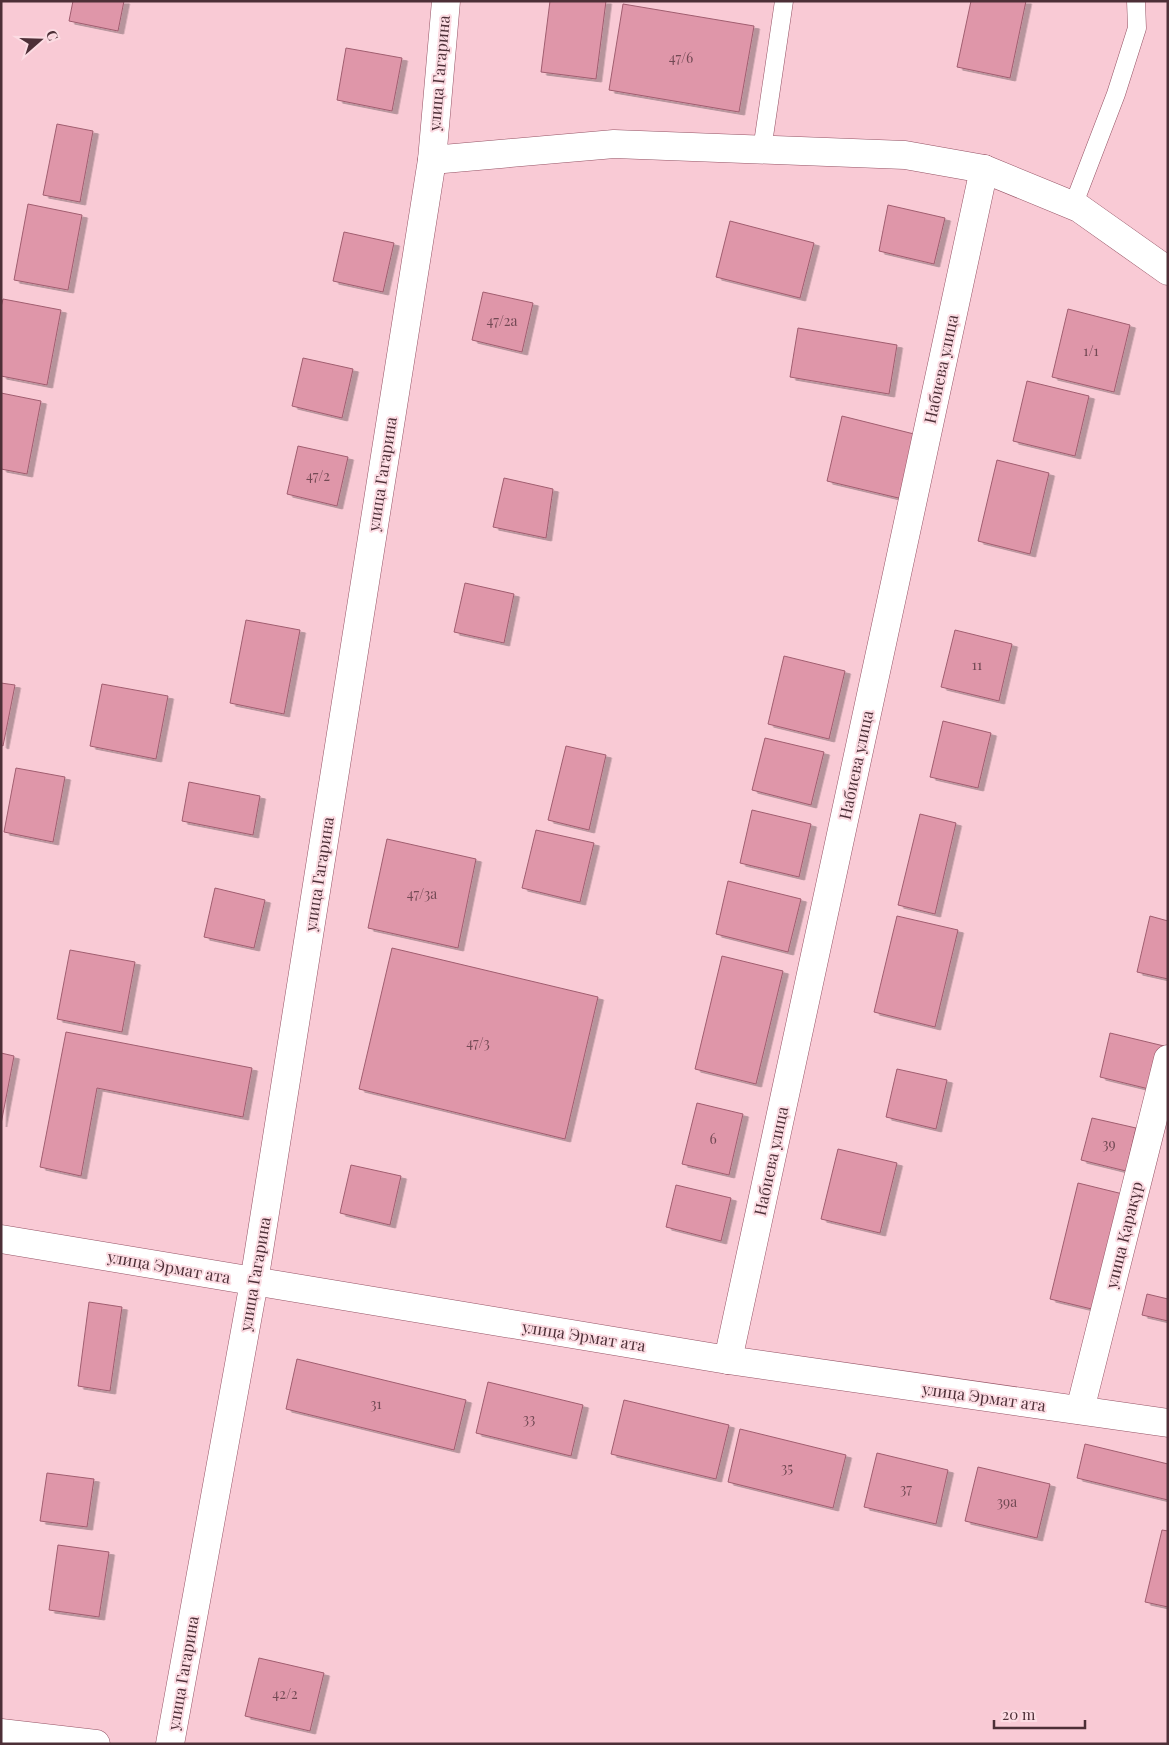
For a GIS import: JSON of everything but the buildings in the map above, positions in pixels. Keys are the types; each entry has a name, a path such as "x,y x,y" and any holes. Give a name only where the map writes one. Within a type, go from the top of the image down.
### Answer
{"street":[{"name":"улица Гагарина","path":"170,1744 254,1282 432,160 446,1"},
{"path":"432,160 614,144 905,155 984,169 1079,208 1168,271"},
{"name":"Набиева улица","path":"728,1360 984,169"},
{"name":"улица Қарақұр","path":"1080,1410 1168,1059"},
{"name":"улица Эрмат ата","path":"1,1239 728,1360 1168,1423"},
{"path":"1,1733 96,1744"}],"lane":[{"path":"762,150 784,1"},
{"path":"1073,206 1116,94 1137,28 1136,1"}]}
